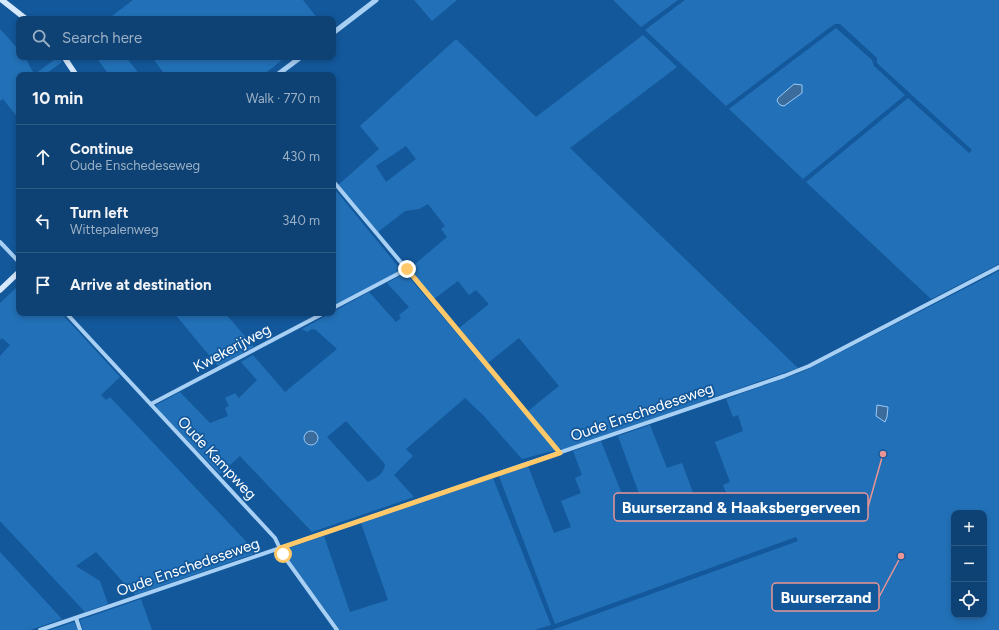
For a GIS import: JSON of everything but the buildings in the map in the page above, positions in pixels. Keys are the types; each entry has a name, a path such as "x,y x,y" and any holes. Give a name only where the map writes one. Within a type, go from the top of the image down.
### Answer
{"main road":[{"path":"2,0 22,16"},
{"path":"63,60 70,67"},
{"path":"66,60 74,72"},
{"path":"0,290 16,275"}],"street":[{"path":"336,31 376,0"},
{"path":"281,72 297,60"},
{"path":"336,185 560,453"},
{"path":"0,242 15,258"},
{"name":"Oude Enschedeseweg","path":"40,630 784,376 809,366 999,267"},
{"path":"336,306 407,269"},
{"name":"Oude Kampweg","path":"69,316 275,538 287,561 337,630"},
{"name":"Kwekerijweg","path":"151,404 318,316"},
{"path":"76,618 80,630"}],"shaded area":[{"path":"133,0 303,0 316,16 112,16"},
{"path":"414,0 457,0 432,21"},
{"path":"613,0 678,0 641,27"},
{"path":"685,0 999,0 999,264 931,299 806,182 908,98 969,153 972,150 877,63 877,58 840,24 835,24 829,28 726,106 645,30"},
{"path":"836,28 872,60 874,66 905,95 803,179 729,109"},
{"path":"0,29 16,47 16,60 27,60 34,72 16,72 16,115 3,99 0,101"},
{"path":"643,35 677,67 570,148 798,368 563,450 558,447 528,411 559,386 519,338 488,363 459,328 489,304 476,290 469,295 458,281 434,299 409,269 447,237 441,229 445,226 428,204 419,209 405,211 378,232 338,185 379,149 360,126 456,39 536,117","holes":["406,146 416,159 386,182 376,166"]},
{"path":"54,60 60,60 62,62 48,72 38,72"},
{"path":"98,60 128,60 138,72 107,72"},
{"path":"154,60 282,60 267,72 163,72"},
{"path":"794,84 802,85 802,93 784,106 780,105 777,101 778,98"},
{"path":"336,191 400,269 398,272 336,304"},
{"path":"999,271 999,630 552,630 798,541 796,537 555,624 499,476 528,466 554,533 571,527 561,501 581,493 575,478 582,475 573,451 601,441 627,507 642,502 618,436 650,425 667,468 682,463 701,514 721,508 720,504 729,500 723,485 730,482 715,442 743,431 738,415 733,417 726,399 802,372"},
{"path":"403,274 407,275 556,450 522,459 484,416 465,398 406,449 413,456 394,475 414,497 312,532 240,456 220,474 157,409 156,405 180,392 210,423 228,416 225,408 229,406 225,398 235,393 239,398 257,380 241,362 253,355 285,392 337,349 316,330 312,329 307,332 302,329 326,316 336,316 336,310 369,292 396,322 401,318 399,315 409,307 387,283","holes":["346,421 385,464 377,477 368,482 327,437"]},
{"path":"16,288 16,316 64,316 120,377 101,395 106,400 110,397 257,553 135,595 96,552 76,566 100,581 108,604 85,612 0,521 0,356 10,345 2,338 0,340 0,303"},
{"path":"176,316 228,316 254,347 218,366"},
{"path":"877,405 888,407 885,422 876,416"},
{"path":"308,431 314,431 318,435 318,441 314,445 308,445 304,441 304,435"},
{"path":"493,478 551,625 534,630 340,630 283,552 285,549 324,536 350,612 388,600 361,523"},
{"path":"0,552 62,619 30,630 0,630"},
{"path":"141,599 152,630 83,630 80,620"},
{"path":"74,622 78,630 50,630"}],"place":[{"name":"Buurserzand & Haaksbergerveen","path":"883,454"},
{"name":"Buurserzand","path":"901,556"}],"route":[{"path":"283,554 280,548 560,453 407,269"}]}
